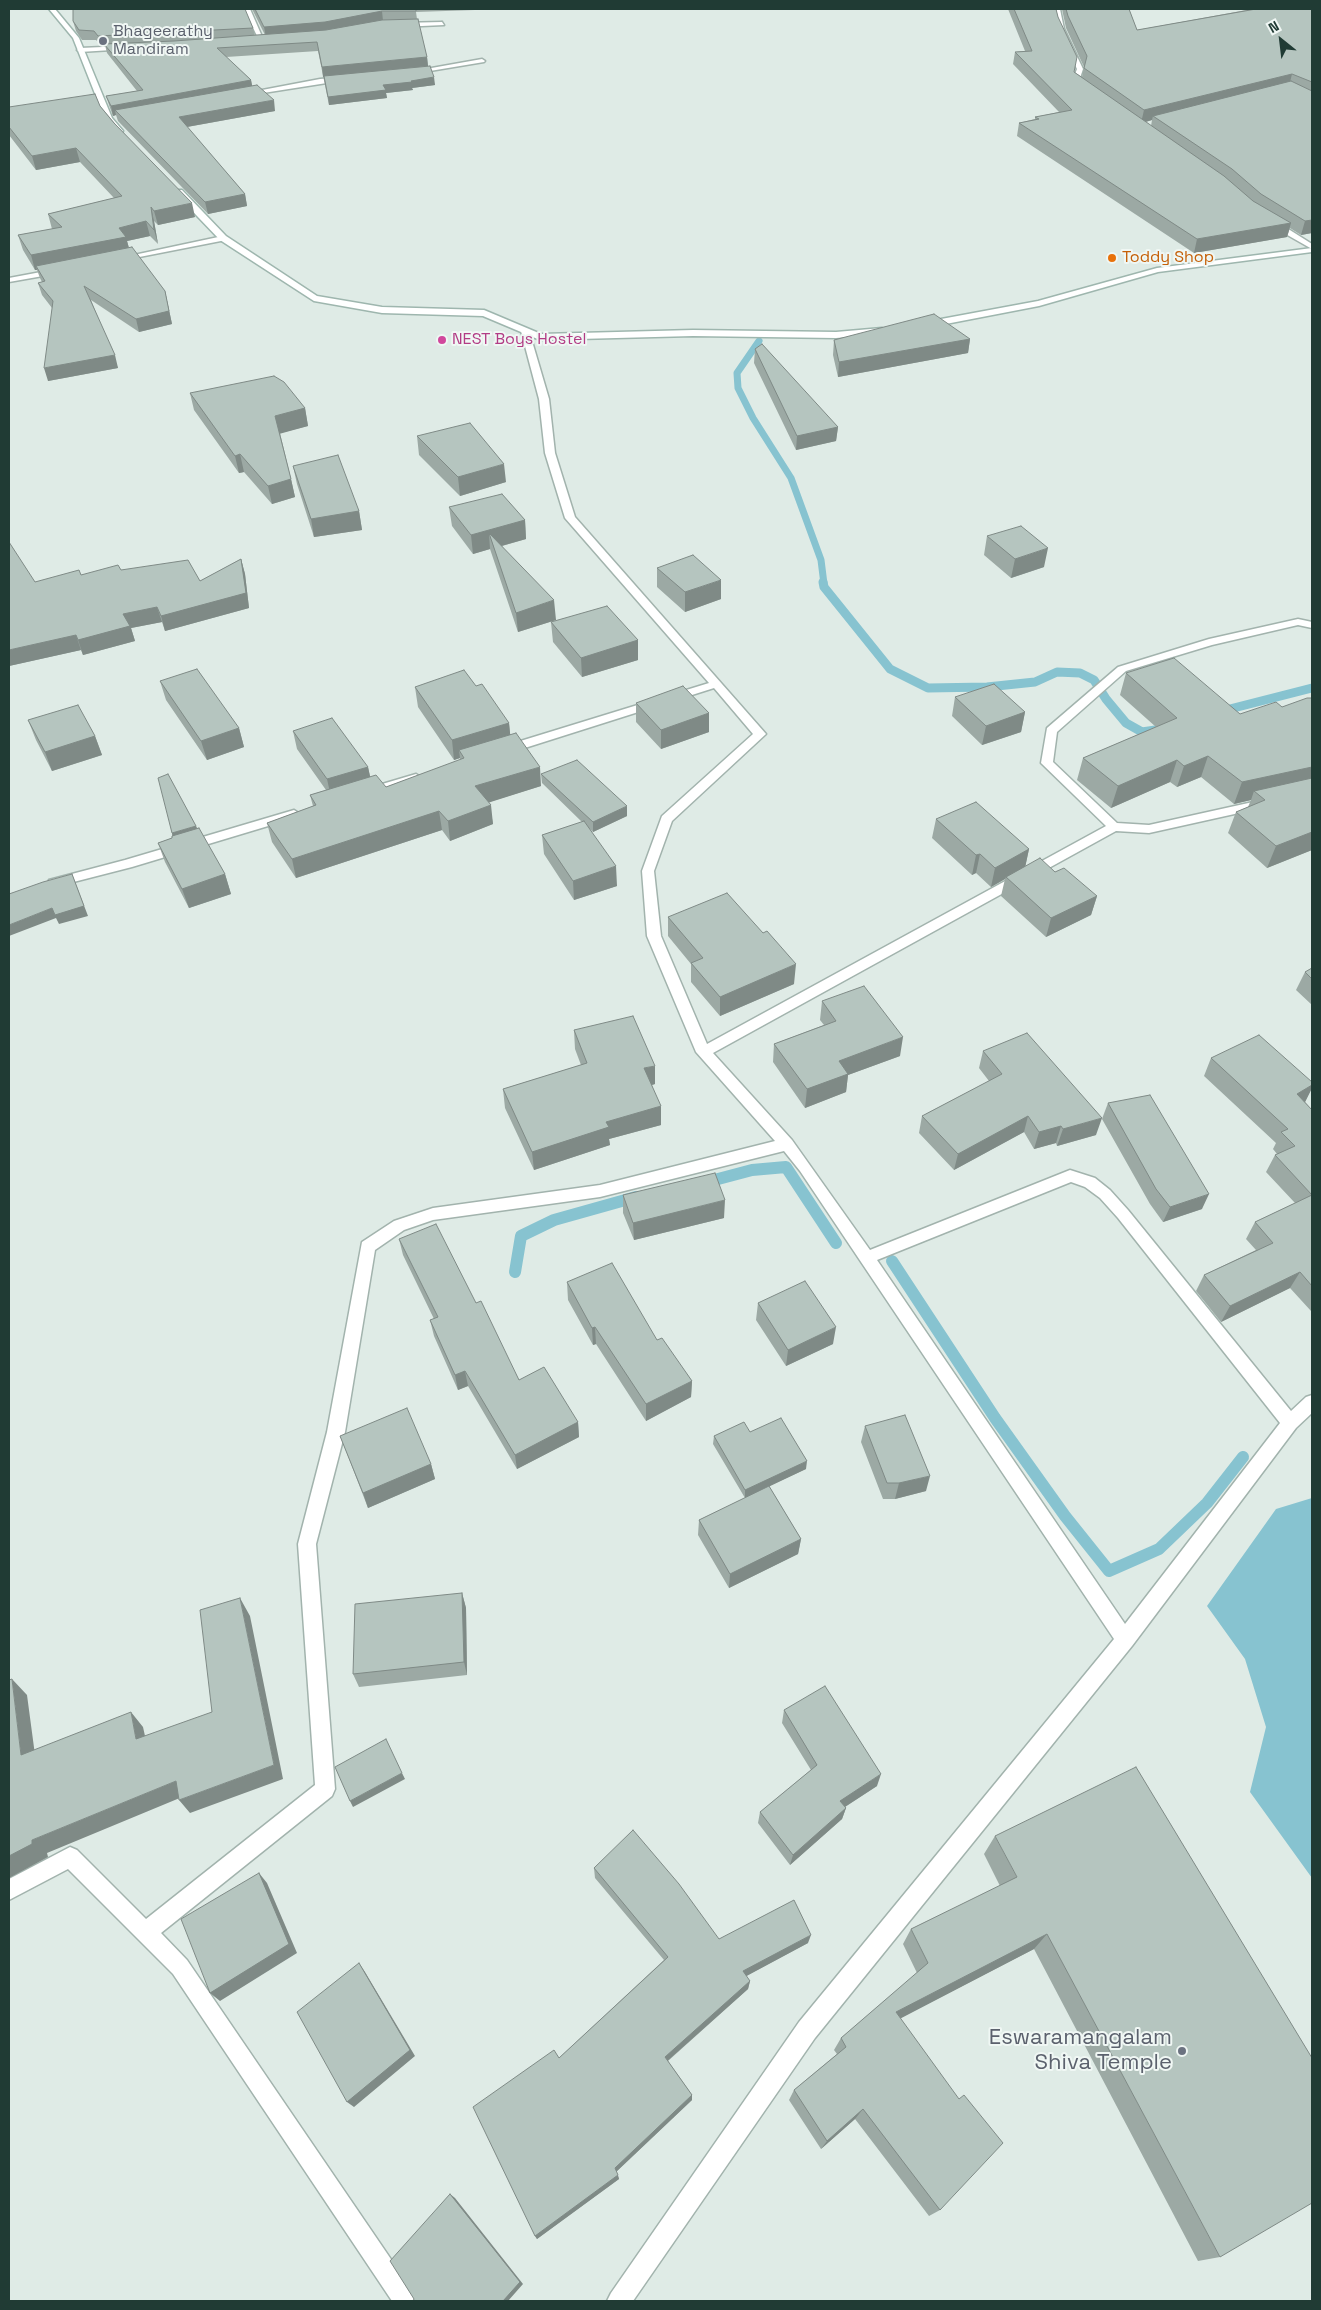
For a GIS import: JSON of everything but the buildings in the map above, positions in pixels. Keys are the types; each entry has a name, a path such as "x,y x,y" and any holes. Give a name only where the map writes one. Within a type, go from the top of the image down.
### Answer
{"street":[{"path":"52,9 76,38 109,119 129,141"},
{"path":"247,9 262,40"},
{"path":"1057,9 1061,30 1080,70 1075,82 1092,94"},
{"path":"393,25 442,24"},
{"path":"253,41 272,39"},
{"path":"80,50 134,48"},
{"path":"402,73 482,61"},
{"path":"240,95 320,80 355,78"},
{"path":"109,119 119,117"},
{"path":"169,183 223,238 314,298 382,310 484,313 540,337 693,333 836,335 892,330"},
{"path":"1262,216 1312,248"},
{"path":"106,261 223,238"},
{"path":"920,326 1039,304 1157,270 1312,248"},
{"path":"9,280 67,269"},
{"path":"525,331 544,399 550,453 570,518 760,734 666,819 648,871 654,936 703,1052 787,1144 1125,1640"},
{"path":"1114,827 1047,763 1051,731 1122,670 1210,642 1298,622 1312,625"},
{"path":"497,752 716,684"},
{"path":"355,796 431,773"},
{"path":"703,1052 1114,827 1149,829 1276,801"},
{"path":"45,885 127,864 308,810"},
{"path":"146,1933 325,1788 307,1544 336,1432 368,1247 400,1225 433,1214 600,1191 787,1144"},
{"path":"866,1258 1070,1176 1090,1182 1105,1194 1123,1214 1290,1423"},
{"path":"619,2301 808,2030 1125,1640 1290,1423 1312,1402"},
{"path":"9,1890 70,1857 180,1967 406,2301"}],"water":[{"path":"1312,1498 1312,1878 1250,1792 1266,1727 1245,1659 1207,1606 1276,1509"}],"waterway":[{"path":"759,341 737,373 738,388 753,418 791,478 821,560 824,584"},
{"path":"823,582 824,587 890,669 928,688 987,687 1035,682 1057,672 1080,673 1094,680 1106,699 1126,723 1142,732 1162,729"},
{"path":"1218,712 1312,688"},
{"path":"703,1183 752,1170 786,1167 836,1243"},
{"path":"515,1272 521,1236 554,1220 636,1197"},
{"path":"892,1261 995,1418 1065,1516 1109,1571 1159,1549 1207,1503 1243,1457"}],"place":[{"name":"Bhageerathy Mandiram","path":"103,41"},
{"name":"Toddy Shop","path":"1112,258"},
{"name":"NEST Boys Hostel","path":"442,340"},
{"name":"Eswaramangalam Shiva Temple","path":"1182,2051"}]}
